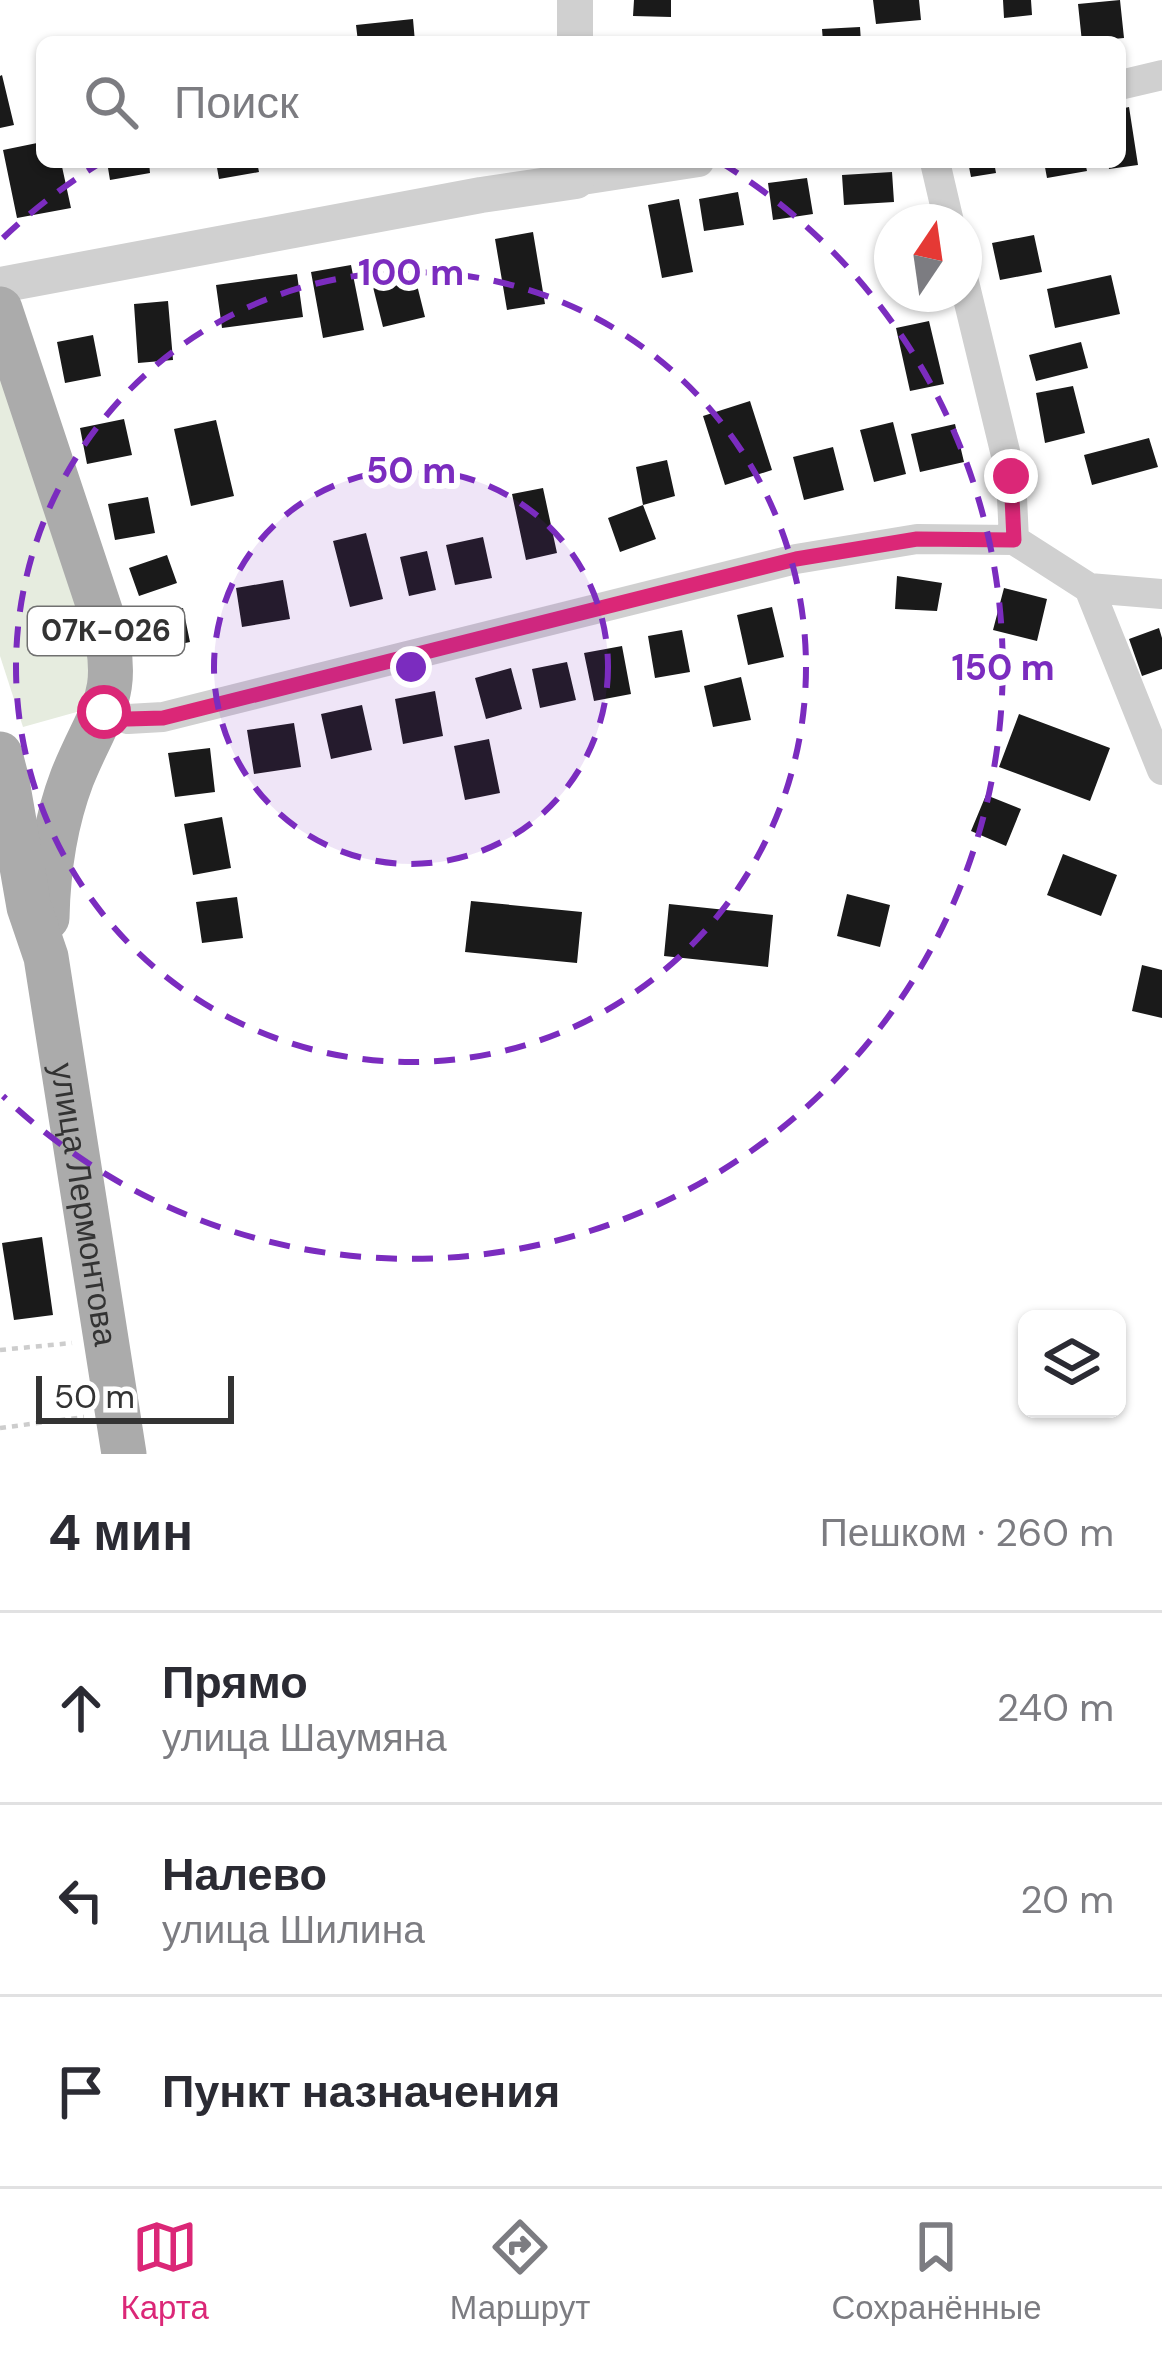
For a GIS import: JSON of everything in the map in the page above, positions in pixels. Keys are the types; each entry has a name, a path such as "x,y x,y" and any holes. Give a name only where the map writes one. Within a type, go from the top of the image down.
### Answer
{"main road":[{"name":"улица Лермонтова","path":"0,309 112,661 104,712 72,778 56,832 46,957 121,1433"},
{"name":"улица Лермонтова","path":"0,754 28,907 46,957"}],"street":[{"path":"575,0 575,36"},
{"path":"1126,84 1162,75"},
{"path":"0,284 458,199 576,171 617,168"},
{"path":"936,168 946,204"},
{"path":"971,312 1011,476 1014,540"},
{"path":"104,712 128,719 163,718 796,559 917,539 1014,540 1088,588 1162,594"},
{"path":"1088,588 1162,770"}],"path":[{"path":"0,1350 107,1342"},
{"path":"0,1428 121,1433"}],"shaded area":[{"path":"0,360 99,657 91,708 23,727 0,656"}],"building":[{"path":"634,0 671,0 671,17 633,16"},
{"path":"873,0 919,0 921,20 876,24"},
{"path":"1003,0 1031,0 1032,15 1004,18"},
{"path":"1120,0 1124,36 1081,36 1078,4"},
{"path":"413,19 414,36 357,36 356,25"},
{"path":"860,27 861,36 823,36 822,29"},
{"path":"0,76 14,125 0,128"},
{"path":"1126,108 1138,165 1126,167"},
{"path":"36,143 36,168 62,168 71,208 17,218 3,150"},
{"path":"108,168 150,168 150,173 110,180"},
{"path":"217,168 258,168 259,172 219,179"},
{"path":"969,168 995,168 996,173 971,177"},
{"path":"1045,168 1087,171 1047,178"},
{"path":"892,172 894,202 844,205 842,175"},
{"path":"807,178 813,214 773,220 768,183"},
{"path":"738,192 744,225 704,231 699,199"},
{"path":"679,199 693,272 662,278 648,205"},
{"path":"533,232 545,304 507,310 495,239"},
{"path":"1034,235 1042,272 1000,280 992,243"},
{"path":"411,261 425,317 383,327 369,271"},
{"path":"351,265 364,330 323,338 311,272"},
{"path":"297,274 303,317 222,328 216,285"},
{"path":"1111,275 1120,314 1055,328 1047,289"},
{"path":"168,301 173,360 138,363 134,304"},
{"path":"929,321 944,384 910,391 896,328"},
{"path":"93,335 101,376 65,383 57,342"},
{"path":"1081,342 1088,368 1036,381 1029,355"},
{"path":"1073,386 1085,433 1045,443 1036,393"},
{"path":"750,401 772,470 725,485 703,416"},
{"path":"124,419 132,455 87,464 80,428"},
{"path":"216,420 234,496 191,506 174,429"},
{"path":"893,422 906,474 874,482 860,430"},
{"path":"955,424 964,462 920,472 911,434"},
{"path":"1149,438 1158,467 1092,485 1084,455"},
{"path":"833,447 844,490 804,500 793,457"},
{"path":"667,460 675,496 643,505 636,467"},
{"path":"543,488 557,553 526,560 512,494"},
{"path":"148,497 155,533 115,540 108,504"},
{"path":"643,505 656,539 620,552 608,518"},
{"path":"366,533 383,599 350,607 333,541"},
{"path":"483,537 492,578 455,585 446,545"},
{"path":"427,551 436,590 409,596 400,557"},
{"path":"167,555 177,583 139,596 129,568"},
{"path":"897,576 942,583 937,611 895,609"},
{"path":"283,580 290,619 242,627 236,588"},
{"path":"1004,588 1047,599 1037,641 993,630"},
{"path":"772,607 784,657 748,665 737,615"},
{"path":"183,608 190,642 153,650 146,616"},
{"path":"1159,628 1162,669 1142,676 1129,639"},
{"path":"682,630 690,672 655,678 648,636"},
{"path":"622,646 631,694 594,701 584,653"},
{"path":"567,662 576,700 540,708 532,669"},
{"path":"511,668 522,709 486,719 475,678"},
{"path":"741,677 751,720 713,727 704,686"},
{"path":"435,691 443,736 403,744 395,699"},
{"path":"362,705 372,750 331,759 321,714"},
{"path":"1019,714 1110,748 1090,801 999,767"},
{"path":"294,723 301,767 254,774 247,730"},
{"path":"489,739 500,793 465,800 454,746"},
{"path":"210,748 215,792 175,797 168,753"},
{"path":"986,795 1021,809 1006,846 971,831"},
{"path":"222,817 231,868 193,875 184,824"},
{"path":"1063,854 1117,875 1101,916 1047,895"},
{"path":"847,894 890,905 880,947 837,936"},
{"path":"237,897 243,938 202,943 196,902"},
{"path":"471,901 582,912 577,963 465,952"},
{"path":"669,904 773,915 768,967 664,956"},
{"path":"1142,965 1162,970 1162,1018 1132,1011"},
{"path":"42,1237 53,1315 14,1320 2,1243"}],"route":[{"path":"104,712 128,719 163,718 796,559 917,539 1014,540 1011,476"}]}
